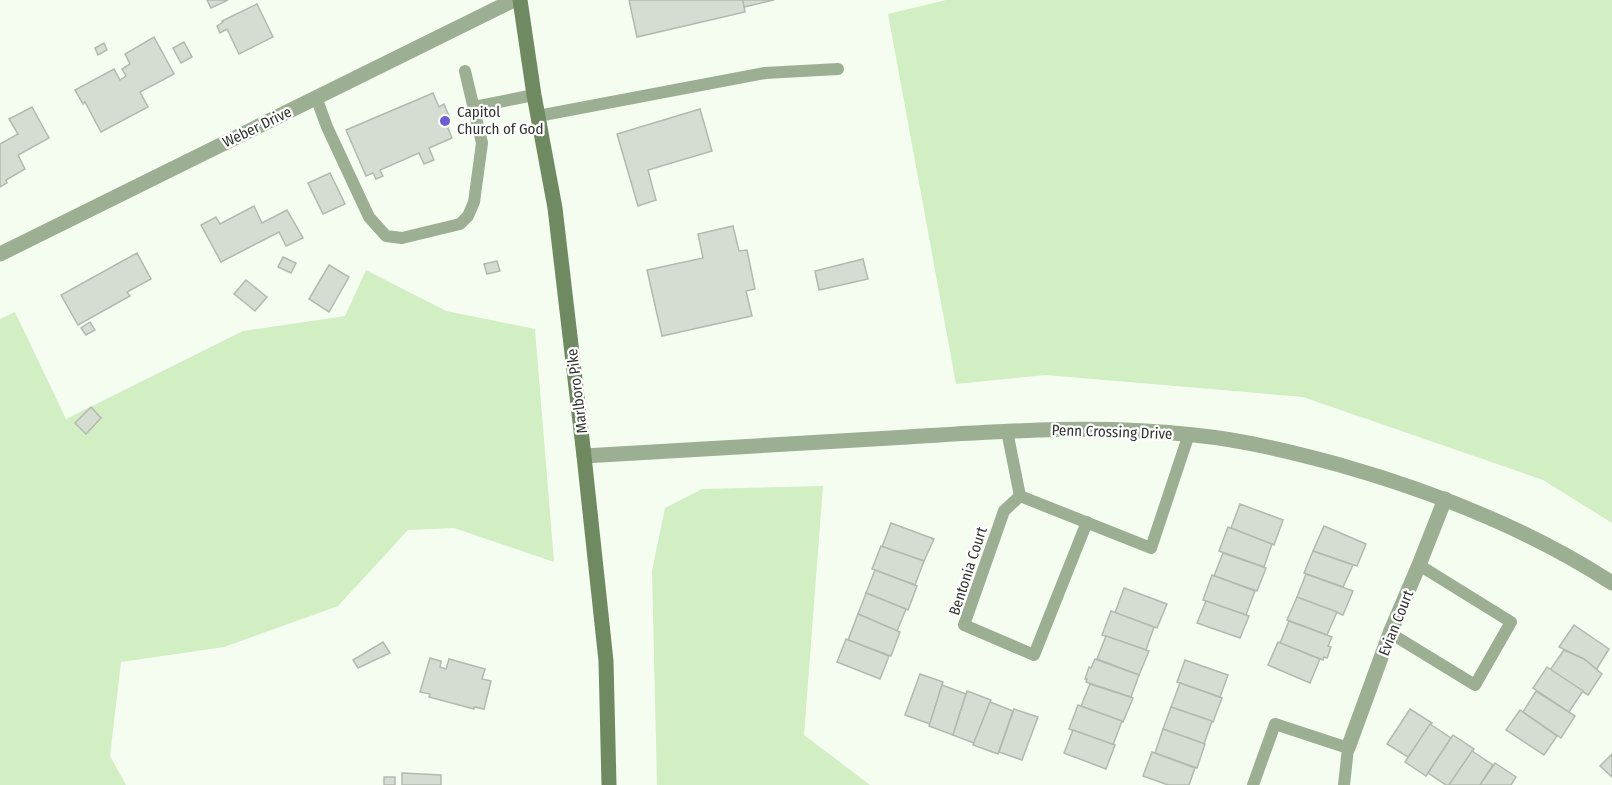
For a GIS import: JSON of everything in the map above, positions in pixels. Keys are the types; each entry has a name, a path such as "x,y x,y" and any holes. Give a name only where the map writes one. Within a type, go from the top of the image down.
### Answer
{"main road":[{"name":"Marlboro Pike","path":"520,0 534,95 555,208 584,456 606,661 609,785"}],"street":[{"name":"Weber Drive","path":"0,254 514,0"},
{"name":"Penn Crossing Drive","path":"584,456 1007,431 1101,428 1189,434 1243,441 1310,457 1388,479 1445,499 1534,538 1612,583"},
{"name":"Evian Court","path":"1348,748 1390,633 1445,499"}],"lane":[{"path":"538,116 765,73 838,69"},
{"path":"316,97 327,127 369,217 386,236 402,237 460,224 468,216 474,202 482,143 465,71"},
{"path":"474,107 534,95"},
{"path":"1007,431 1020,496 1151,548 1189,434"},
{"name":"Bentonia Court","path":"1020,496 1004,511 964,626 1034,655 1087,522"},
{"path":"1390,633 1475,685 1511,622 1419,565"},
{"path":"1253,785 1275,724 1348,748 1344,785"}],"green space":[{"path":"946,0 1612,0 1612,523 1543,480 1303,397 1046,375 956,384 888,14"},
{"path":"366,270 446,311 535,329 554,562 454,528 408,530 338,606 224,647 121,662 110,756 126,785 0,785 0,319 15,312 66,419 243,331 345,316"},
{"path":"823,486 804,735 870,785 657,785 652,571 665,508 702,489"}],"building":[{"path":"207,0 228,0 211,8"},
{"path":"629,0 743,0 745,12 637,37"},
{"path":"743,0 774,0 744,7"},
{"path":"257,4 273,37 239,54 227,29 220,33 217,26 222,21"},
{"path":"154,37 174,74 140,92 148,107 101,132 85,102 83,104 75,90 114,69 120,80 126,76 122,69 130,64 125,54"},
{"path":"184,42 192,57 181,63 173,48"},
{"path":"104,43 107,50 98,55 95,48"},
{"path":"433,93 439,107 444,104 451,121 446,123 452,138 429,148 434,160 424,164 419,153 380,170 383,176 376,179 373,173 366,176 346,130"},
{"path":"32,107 49,138 18,155 25,169 6,180 7,183 0,187 0,144 18,134 9,119"},
{"path":"700,109 712,151 648,170 656,200 638,206 617,134"},
{"path":"330,173 345,204 323,214 308,183"},
{"path":"254,206 262,223 287,210 303,238 286,246 279,232 221,262 201,225 216,217 220,224"},
{"path":"733,226 739,251 747,250 755,289 746,291 752,316 662,336 647,270 703,258 698,234"},
{"path":"137,253 151,279 127,292 130,296 78,325 61,295"},
{"path":"283,257 296,263 291,273 278,267"},
{"path":"863,259 868,279 819,290 815,271"},
{"path":"497,261 500,271 487,274 484,264"},
{"path":"329,265 349,277 329,312 309,299"},
{"path":"246,280 267,297 255,311 234,294"},
{"path":"90,322 95,330 86,335 81,328"},
{"path":"91,407 101,418 86,434 75,423"},
{"path":"1240,504 1283,520 1274,545 1231,528"},
{"path":"891,523 934,539 924,561 882,547"},
{"path":"1324,526 1366,544 1357,566 1313,551"},
{"path":"1228,527 1272,544 1264,567 1219,551"},
{"path":"881,546 924,561 915,585 872,569"},
{"path":"1313,551 1353,565 1343,587 1304,573"},
{"path":"1223,553 1266,568 1257,591 1214,576"},
{"path":"875,570 917,586 908,610 866,593"},
{"path":"1306,574 1353,591 1343,615 1297,597"},
{"path":"1212,575 1255,591 1246,615 1203,600"},
{"path":"1124,588 1167,604 1157,628 1115,613"},
{"path":"866,593 906,609 897,631 858,614"},
{"path":"1297,597 1337,612 1327,635 1287,620"},
{"path":"1206,601 1249,616 1240,638 1197,623"},
{"path":"1111,611 1154,627 1146,650 1102,635"},
{"path":"858,614 900,632 891,656 848,640"},
{"path":"1289,621 1332,637 1328,646 1331,647 1327,658 1324,657 1323,660 1280,643"},
{"path":"1574,625 1609,649 1596,670 1584,659 1559,647"},
{"path":"1106,636 1149,651 1139,675 1097,659"},
{"path":"846,639 889,656 880,679 837,662"},
{"path":"383,642 390,653 358,668 353,660"},
{"path":"1278,642 1320,659 1310,683 1268,665"},
{"path":"1564,650 1584,659 1602,674 1588,695 1550,670"},
{"path":"430,658 441,661 440,667 446,669 449,659 485,669 482,679 491,681 484,709 474,707 474,709 429,697 430,694 420,692"},
{"path":"1095,659 1139,675 1131,697 1086,682 1089,667 1091,668"},
{"path":"1185,660 1228,675 1220,697 1177,682"},
{"path":"1547,667 1583,691 1569,712 1533,688"},
{"path":"920,674 943,682 930,724 905,715"},
{"path":"1180,683 1222,698 1213,722 1171,707"},
{"path":"1090,684 1133,698 1123,722 1081,706"},
{"path":"942,685 966,694 953,735 929,726"},
{"path":"967,691 991,700 974,743 953,735"},
{"path":"1536,691 1575,716 1561,738 1523,712"},
{"path":"990,702 1013,711 998,754 973,745"},
{"path":"1078,705 1122,721 1113,745 1069,729"},
{"path":"1171,707 1212,721 1204,744 1163,729"},
{"path":"1014,709 1038,717 1022,760 999,752"},
{"path":"1410,709 1432,723 1408,757 1387,744"},
{"path":"1520,710 1557,736 1544,755 1506,730"},
{"path":"1430,724 1451,738 1426,776 1405,762"},
{"path":"1163,729 1205,744 1197,768 1155,753"},
{"path":"1073,730 1115,745 1106,769 1064,753"},
{"path":"1453,735 1474,749 1449,785 1446,785 1428,773"},
{"path":"1472,751 1493,765 1480,785 1449,785"},
{"path":"1152,752 1195,768 1189,785 1168,785 1143,776"},
{"path":"1612,754 1612,777 1600,766"},
{"path":"1495,763 1516,777 1511,785 1480,785"},
{"path":"402,773 441,775 441,785 402,785"},
{"path":"384,777 395,777 395,785 384,785"}],"place":[{"name":"Capitol Church of God","path":"445,121"}]}
